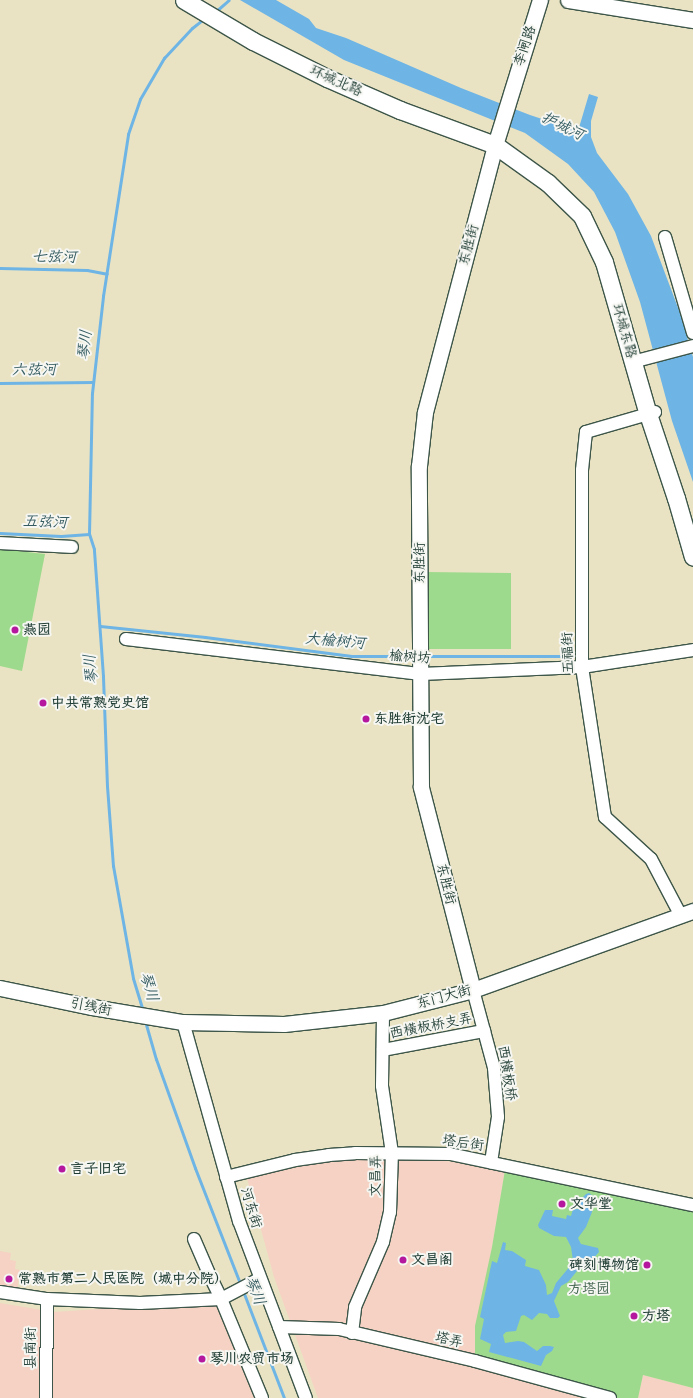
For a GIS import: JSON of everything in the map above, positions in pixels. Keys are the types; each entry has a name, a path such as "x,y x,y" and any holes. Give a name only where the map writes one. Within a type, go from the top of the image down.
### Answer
{"main road":[{"name":"环城北路","path":"193,3 331,76 496,142"},
{"name":"环城东路","path":"496,142 546,171 584,208 609,255 640,360 652,413 693,557"},
{"name":"环城东路","path":"496,142 548,183 582,216 604,262 693,535"}],"street":[{"name":"李闸路","path":"496,142 510,92 540,0"},
{"path":"568,0 693,20"},
{"name":"东胜街","path":"472,990 421,787 419,466 425,412 496,142"},
{"path":"665,237 693,333"},
{"path":"640,360 693,346"},
{"name":"五福街","path":"652,413 586,432 582,470 582,667 605,817 651,859 687,913"},
{"path":"0,543 72,547"},
{"name":"榆树坊","path":"126,639 421,670 582,667 693,650"},
{"name":"东门大街","path":"183,1022 284,1024 383,1014 472,990 687,913"},
{"name":"引线街","path":"0,988 92,1008 183,1022"},
{"name":"西横板桥","path":"472,990 494,1068 498,1117 491,1162"},
{"name":"文昌弄","path":"352,1333 355,1307 383,1242 390,1212 392,1153 382,1086 383,1014"},
{"name":"河东街","path":"183,1022 239,1221 259,1279 280,1327 306,1398"},
{"name":"西横板桥支弄","path":"383,1050 484,1031"},
{"name":"塔后街","path":"226,1177 295,1160 355,1153 450,1154 693,1204"},
{"path":"194,1239 222,1299 262,1398"},
{"path":"0,1292 46,1299 140,1303 222,1299 259,1279"},
{"name":"县南街","path":"46,1299 46,1398"},
{"name":"塔弄","path":"280,1327 339,1330 475,1361 610,1398"}],"shaded area":[{"path":"333,1159 439,1160 505,1170 492,1247 610,1398 318,1398 274,1277 247,1178"},
{"name":"常熟市第二人民医院（城中分院）","path":"0,1251 11,1253 10,1260 16,1261 15,1269 20,1270 17,1291 0,1288"},
{"path":"0,1303 54,1312 144,1306 220,1305 225,1324 256,1398 0,1398"},
{"path":"643,1375 693,1388 693,1398 638,1398"}],"green space":[{"name":"燕园","path":"0,549 45,554 22,671 0,666"},
{"path":"427,572 511,573 511,649 427,649"},
{"name":"方塔园","path":"505,1170 693,1210 693,1388 643,1375 638,1398 610,1398 475,1361 475,1326 492,1247"}],"water":[{"name":"护城河","path":"240,0 276,0 309,19 316,28 346,38 461,88 530,115 578,131 589,94 598,97 591,121 591,137 597,153 628,194 651,236 680,313 693,357 693,482 672,421 640,302 615,232 594,192 568,164 525,133 344,60"},
{"path":"589,1193 593,1196 592,1212 586,1227 578,1238 581,1244 598,1248 599,1252 590,1262 577,1271 568,1282 561,1286 554,1301 560,1316 558,1318 550,1318 547,1314 539,1313 532,1320 524,1315 521,1316 516,1331 506,1332 503,1335 505,1343 518,1341 524,1342 537,1351 543,1346 550,1346 554,1347 552,1351 546,1355 541,1366 489,1352 491,1344 480,1339 484,1319 480,1317 492,1261 497,1263 503,1242 506,1243 505,1250 512,1251 526,1260 525,1266 539,1270 546,1285 547,1295 552,1293 556,1283 573,1261 571,1247 566,1237 554,1236 539,1228 538,1225 545,1210 553,1210 552,1216 566,1219 567,1215 571,1216 573,1209 578,1209 582,1198"}],"waterway":[{"name":"琴川","path":"215,12 229,0"},
{"name":"琴川","path":"143,1011 133,978 113,866 107,786 103,676 94,549 89,534 92,393 103,296 128,134 140,99 164,58 192,28 205,18"},
{"name":"七弦河","path":"0,268 87,270 107,274"},
{"name":"六弦河","path":"0,383 93,382"},
{"name":"五弦河","path":"0,533 61,536 89,534"},
{"name":"大榆树河","path":"100,626 205,637 352,656 416,656"},
{"name":"大榆树河","path":"424,656 570,656"},
{"name":"琴川","path":"145,1021 156,1059 195,1168 241,1286"},
{"name":"琴川","path":"243,1291 284,1398"}],"place":[{"name":"燕园","path":"15,630"},
{"name":"中共常熟党史馆","path":"43,703"},
{"name":"东胜街沈宅","path":"366,719"},
{"name":"言子旧宅","path":"62,1169"},
{"name":"文华堂","path":"562,1204"},
{"name":"文昌阁","path":"403,1260"},
{"name":"碑刻博物馆","path":"647,1265"},
{"name":"常熟市第二人民医院（城中分院）","path":"9,1279"},
{"name":"方塔","path":"634,1316"},
{"name":"琴川农贸市场","path":"202,1359"}]}
